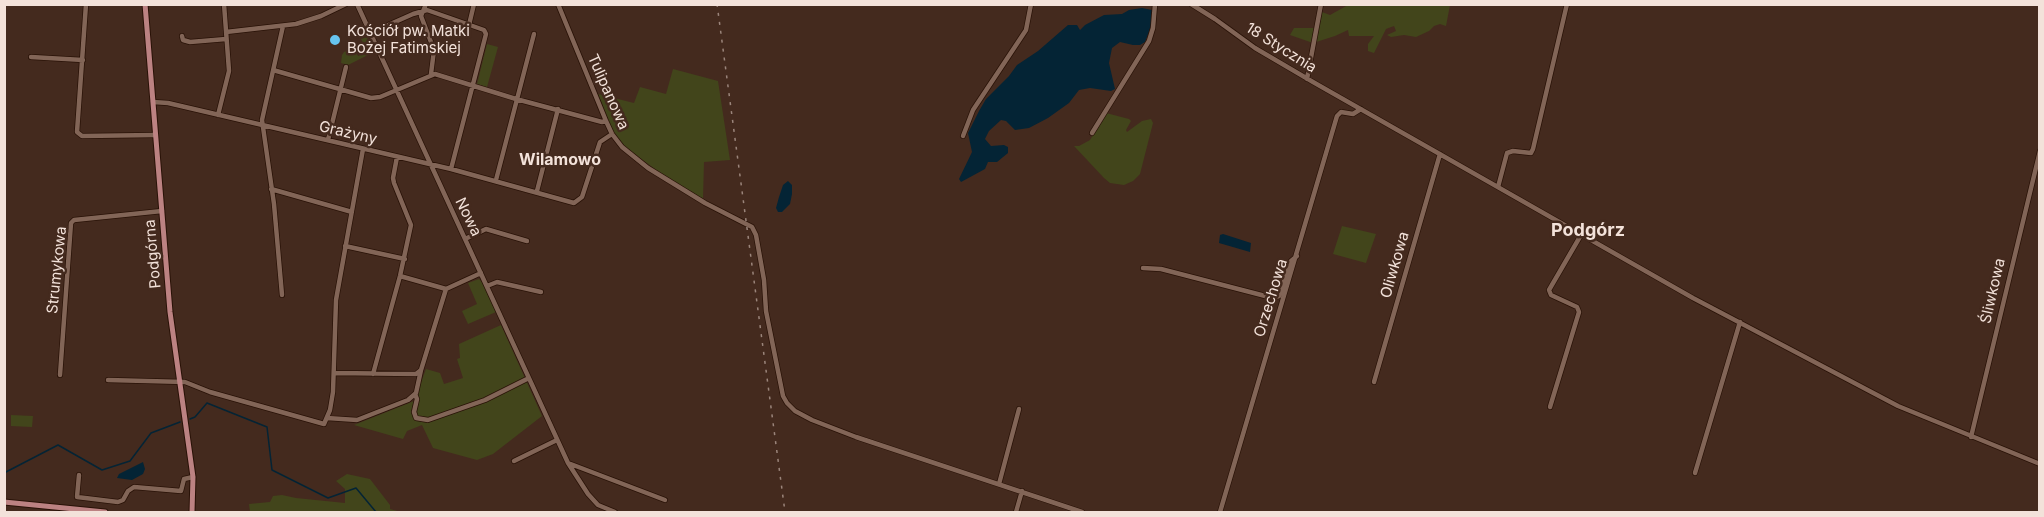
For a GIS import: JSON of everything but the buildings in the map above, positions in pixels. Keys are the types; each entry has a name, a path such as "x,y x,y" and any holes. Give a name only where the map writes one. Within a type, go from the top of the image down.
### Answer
{"main road":[{"name":"Podgórna","path":"145,4 170,312 193,477 190,513"},
{"path":"4,502 105,513"}],"street":[{"path":"86,4 77,132 81,136 155,135"},
{"path":"218,116 228,80 224,4"},
{"path":"226,32 283,26 321,16 346,4"},
{"name":"Nowa","path":"357,4 568,463 598,505"},
{"path":"426,4 422,11 422,20 434,50 431,74"},
{"path":"469,25 474,4"},
{"name":"Tulipanowa","path":"558,4 612,134 629,153 648,168 705,203 752,227 756,235 764,280 766,311 783,396 795,411 855,437 999,484"},
{"path":"963,136 973,110 1026,30 1030,4"},
{"path":"1092,133 1119,86 1149,41 1153,28 1155,4"},
{"name":"18 Stycznia","path":"1191,4 1255,48 1307,79 1581,235 1740,322 1885,400 2040,464"},
{"path":"1307,79 1321,4"},
{"path":"1498,188 1507,153 1514,151 1531,153 1533,149 1567,4"},
{"path":"370,33 427,10 484,30 486,34 451,169"},
{"path":"282,295 274,204 262,125 283,26"},
{"path":"496,180 534,34"},
{"path":"182,36 183,40 190,42 226,39"},
{"path":"31,57 83,60"},
{"path":"328,140 346,67"},
{"path":"273,70 371,98 380,97 435,74 516,99 602,122 606,120"},
{"name":"Grażyny","path":"153,102 159,101 451,169 574,203 582,197 600,142 612,134"},
{"path":"537,191 558,109"},
{"name":"Orzechowa","path":"1220,513 1337,116 1341,112 1353,114 1361,109"},
{"path":"108,380 190,383 210,392 324,424 333,392 335,373 336,300 363,149"},
{"name":"Śliwkowa","path":"1971,436 2040,151"},
{"name":"Oliwkowa","path":"1374,382 1440,154"},
{"path":"373,374 405,259 411,225 394,183 397,157"},
{"path":"271,189 352,212"},
{"name":"Strumykowa","path":"60,375 71,223 74,220 162,211"},
{"path":"465,239 486,229 527,241"},
{"path":"1550,407 1579,312 1576,307 1551,295 1548,290 1581,235"},
{"path":"345,246 405,259"},
{"path":"1143,268 1161,269 1273,298 1279,296 1291,261 1297,256"},
{"path":"400,276 446,289 481,273"},
{"path":"487,286 497,282 541,292"},
{"path":"327,418 357,420 408,400 415,393 446,289"},
{"path":"1695,473 1740,322"},
{"path":"335,373 416,374 421,370"},
{"path":"415,393 416,418 428,420 485,400 529,378"},
{"path":"1019,410 999,484 1082,513"},
{"path":"514,461 557,440"},
{"path":"568,463 665,500"},
{"path":"79,474 77,497 118,502 123,500 128,491 134,487 181,491 184,480 193,477"},
{"path":"1016,513 1022,491"},
{"path":"593,513 598,505 615,513"}],"green space":[{"path":"1348,5 1450,5 1446,26 1440,24 1434,26 1416,37 1404,35 1391,37 1387,35 1396,31 1394,26 1386,29 1374,53 1368,51 1368,44 1374,36 1349,36 1348,30 1313,43 1290,35 1294,28 1318,28 1322,12 1330,15"},
{"path":"367,37 374,52 348,65 341,63 344,52 354,48 358,56 367,52 361,39"},
{"path":"487,44 498,47 487,87 477,84"},
{"path":"673,69 718,81 730,160 704,162 703,199 659,172 625,147 612,131 598,94 634,103 640,87 666,94"},
{"path":"1106,113 1129,119 1131,121 1127,132 1142,121 1151,119 1153,123 1140,174 1133,181 1124,185 1110,183 1074,146 1090,140"},
{"path":"1342,226 1376,234 1366,263 1333,254"},
{"path":"479,279 496,312 468,324 462,311 477,304 468,283"},
{"path":"501,325 542,416 493,454 477,460 433,448 422,425 407,431 403,439 354,425 414,401 426,369 440,373 444,384 463,378 457,359 460,358 459,344"},
{"path":"11,415 33,416 32,427 11,426"},
{"path":"347,474 370,479 390,505 390,509 401,512 250,512 249,504 270,502 273,496 282,495 345,503 345,489 336,481"}],"water":[{"path":"1142,8 1152,10 1151,27 1145,42 1133,45 1120,42 1112,48 1109,63 1115,89 1111,91 1090,88 1079,90 1069,103 1029,128 1015,130 1006,121 1001,120 989,131 985,139 991,146 1008,147 1008,153 997,162 988,162 985,169 961,182 959,179 972,152 968,133 986,99 1017,65 1038,51 1068,25 1077,25 1080,30 1104,15 1122,14 1129,10"},
{"path":"788,181 792,185 790,204 782,212 778,212 776,208 779,197 783,185"},
{"path":"1220,235 1251,243 1250,252 1219,243"},
{"path":"143,462 145,469 143,474 132,480 117,478 119,474"}],"waterway":[{"path":"190,419 195,417 207,403 267,427 272,470 328,498 356,488 376,512"},
{"path":"4,473 58,445 102,470 130,461 151,433 180,422"}],"railway":[{"path":"717,4 785,512"}],"place":[{"name":"Kościół pw. Matki Bożej Fatimskiej","path":"335,40"}],"district":[{"name":"Wilamowo","path":"560,160"},
{"name":"Podgórz","path":"1588,231"}]}
